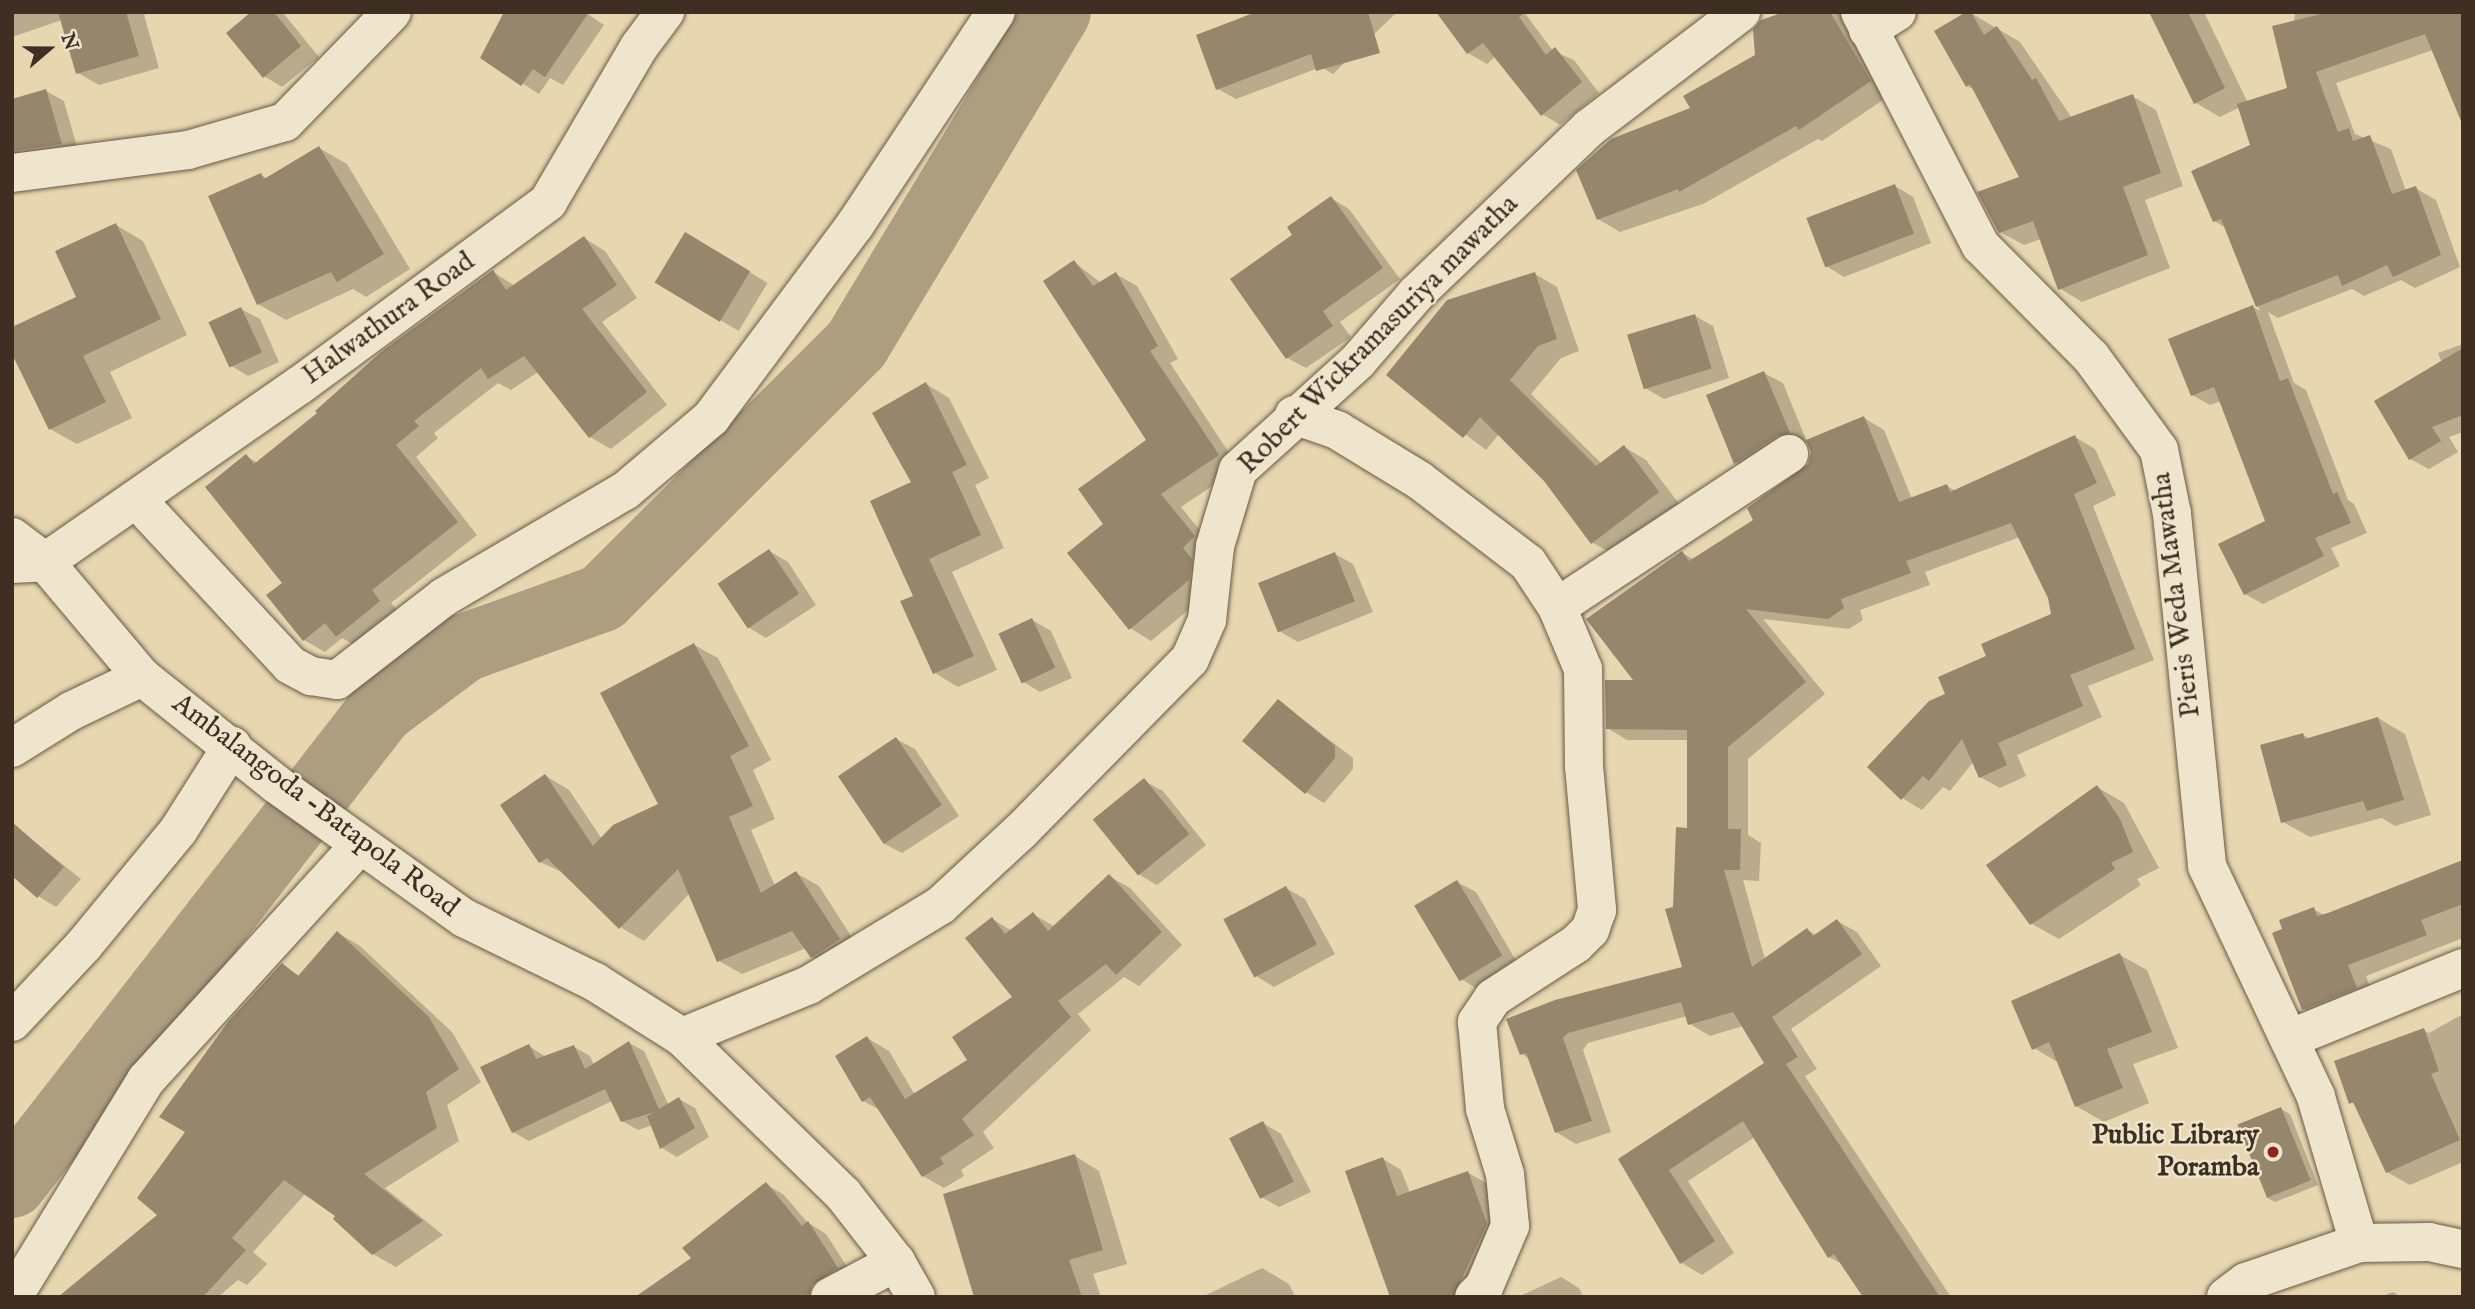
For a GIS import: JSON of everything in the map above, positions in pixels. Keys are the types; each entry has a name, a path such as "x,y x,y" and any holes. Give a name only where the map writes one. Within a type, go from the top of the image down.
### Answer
{"street":[{"path":"12,173 188,150 285,122 392,12"},
{"name":"Halwathura Road","path":"29,563 136,499 300,385 548,202 639,47 665,12"},
{"path":"136,499 290,665 311,676 337,680 444,597 625,491 711,418 855,225 996,12"},
{"name":"Robert Wickramasuriya mawatha","path":"682,1037 809,985 942,905 1120,732 1190,659 1206,620 1215,546 1238,470 1294,415 1359,361 1416,294 1589,128 1741,12"},
{"name":"Pieris Weda Mawatha","path":"1875,18 1981,246 2091,356 2159,450 2172,514 2207,866 2316,1097 2359,1243"},
{"path":"1294,415 1337,430 1490,531 1528,563 1558,607 1583,669 1584,766 1597,910 1590,930 1576,944 1493,998 1477,1021 1485,1109 1505,1174 1510,1226 1484,1287 1474,1297"},
{"path":"1558,607 1789,454"},
{"name":"Ambalangoda -Batapola Road","path":"12,537 29,563 142,677 232,746 276,784 464,918 595,982 682,1037 843,1194 895,1262 916,1297"},
{"path":"12,748 71,711 142,677"},
{"path":"12,1022 84,945 178,831 232,746"},
{"path":"13,1297 146,1080 352,840"},
{"path":"2289,1039 2463,968"},
{"path":"2226,1297 2246,1282 2359,1243 2429,1242 2463,1249"},
{"path":"830,1297 895,1262"}],"building":[{"path":"58,12 126,12 139,56 76,74"},
{"path":"251,12 274,12 301,46 263,78 226,33"},
{"path":"504,12 589,12 545,77 533,69 521,86 480,58"},
{"path":"1256,12 1368,12 1380,53 1316,71 1311,54 1216,90 1196,35"},
{"path":"1436,12 1525,12 1519,17 1546,55 1555,47 1582,82 1541,116 1483,43 1467,54"},
{"path":"1784,12 1830,12 1871,81 1799,130 1796,126 1679,192 1678,189 1597,220 1576,170 1611,139 1690,108 1683,96 1755,55 1753,30 1761,20"},
{"path":"1966,12 1971,12 1984,35 1997,26 2032,80 2036,78 2059,121 2133,94 2161,173 2123,187 2148,255 2058,290 2033,221 1999,233 1977,192 2019,177 1970,84 1966,87 1934,31"},
{"path":"2149,12 2188,12 2225,88 2194,104"},
{"path":"2330,12 2463,12 2463,126 2425,34 2316,72 2338,132 2349,128 2353,141 2370,135 2392,194 2416,186 2441,255 2393,277 2387,265 2342,286 2338,275 2256,307 2221,219 2213,222 2191,171 2250,145 2237,104 2287,88 2272,26"},
{"path":"46,89 62,144 12,151 12,99"},
{"path":"319,146 384,254 337,282 331,272 257,305 208,196 261,173 264,179"},
{"path":"1895,184 1914,233 1825,268 1806,218"},
{"path":"1331,196 1383,268 1323,311 1333,326 1286,359 1230,279 1292,235 1287,227"},
{"path":"116,223 161,319 83,356 106,402 49,430 12,354 12,327 76,297 55,251"},
{"path":"685,232 750,271 720,322 655,283"},
{"path":"584,236 617,285 582,309 647,392 589,438 524,356 488,379 481,368 414,421 419,426 396,445 458,522 372,590 380,601 336,637 325,623 303,641 266,595 282,583 205,487 246,454 254,464 317,413 315,411 381,352 493,270 506,290"},
{"path":"1074,260 1093,286 1116,272 1158,346 1150,351 1219,455 1161,494 1195,536 1183,548 1192,559 1189,580 1129,630 1067,553 1103,524 1078,489 1146,440 1043,281"},
{"path":"1535,272 1557,339 1538,346 1510,380 1596,466 1624,445 1659,492 1591,544 1544,481 1480,417 1463,438 1386,375 1447,300"},
{"path":"2253,305 2280,381 2288,378 2333,494 2337,492 2351,523 2315,538 2324,556 2244,595 2218,544 2265,521 2214,387 2191,396 2168,339"},
{"path":"241,307 262,352 230,368 208,322"},
{"path":"1695,314 1712,369 1644,389 1627,335"},
{"path":"2463,348 2463,415 2432,427 2441,441 2409,460 2374,401"},
{"path":"1764,371 1790,433 1777,436 1734,464 1706,395"},
{"path":"926,382 967,465 952,472 981,535 929,559 974,656 933,674 900,601 913,596 870,501 911,482 872,413"},
{"path":"1864,416 1899,502 1947,484 1950,492 2075,435 2097,483 2074,494 2135,649 2070,675 2083,706 1998,743 2007,765 1979,778 1962,739 1929,781 1923,776 1901,800 1867,767 1929,701 1945,694 1938,677 1986,656 1981,644 2051,614 2048,598 2011,523 1906,561 1911,573 1841,599 1844,608 1828,619 1746,609 1806,682 1728,747 1728,829 1741,829 1740,870 1724,870 1752,967 1807,928 1813,936 1837,919 1862,954 1772,1017 1798,1057 1786,1064 1940,1297 1863,1297 1834,1254 1828,1258 1743,1121 1669,1170 1715,1241 1680,1264 1618,1159 1764,1063 1733,1012 1688,1025 1681,1002 1568,1033 1563,1038 1592,1121 1555,1133 1526,1053 1520,1055 1506,1019 1555,1000 1682,967 1665,909 1673,907 1676,827 1687,828 1687,730 1606,729 1605,680 1633,680 1586,619 1682,551 1689,561 1753,520 1747,508 1808,464 1811,452 1806,440"},
{"path":"769,549 799,594 748,628 718,584"},
{"path":"1335,552 1355,601 1278,632 1258,583"},
{"path":"1032,618 1055,668 1022,683 998,634"},
{"path":"694,643 749,746 730,756 753,806 729,817 761,893 796,871 840,939 811,958 792,931 717,962 678,869 619,929 547,858 539,863 500,805 545,774 593,846 613,825 658,804 600,693"},
{"path":"1278,699 1335,746 1335,758 1305,794 1242,741"},
{"path":"2378,717 2404,800 2367,811 2363,801 2281,823 2260,745 2303,733 2305,739"},
{"path":"896,737 942,805 884,844 838,776"},
{"path":"1144,778 1189,834 1138,875 1093,820"},
{"path":"2097,785 2120,819 2133,852 2111,863 2115,869 2030,925 1986,865"},
{"path":"12,822 64,867 37,898 12,876"},
{"path":"2463,860 2463,904 2421,920 2427,935 2348,965 2357,988 2302,1010 2272,933 2282,929 2279,920 2314,907 2317,916 2328,913"},
{"path":"1109,874 1162,932 1116,975 1106,964 1058,1001 1071,1017 962,1119 974,1135 940,1158 944,1164 922,1177 870,1097 862,1102 835,1056 867,1036 905,1099 967,1060 952,1037 1012,997 965,938 992,917 1005,934 1033,912 1048,931"},
{"path":"1457,880 1502,955 1459,981 1414,906"},
{"path":"1286,886 1317,944 1254,978 1223,919"},
{"path":"337,931 429,1017 459,1069 426,1092 437,1128 364,1174 423,1221 372,1255 333,1219 335,1216 284,1180 232,1238 246,1250 203,1297 58,1297 157,1215 137,1198 185,1132 159,1117 228,1022 282,963 298,976"},
{"path":"2120,953 2152,1032 2107,1049 2123,1088 2075,1107 2049,1042 2032,1050 2011,1001"},
{"path":"2424,1028 2439,1071 2431,1074 2460,1140 2386,1173 2353,1102 2349,1104 2334,1061"},
{"path":"629,1041 659,1109 679,1097 695,1128 660,1149 647,1116 655,1112 621,1122 605,1089 512,1133 480,1067 529,1044 536,1059 574,1045 585,1069"},
{"name":"Public Library Poramba","path":"2281,1107 2311,1180 2267,1198 2237,1125"},
{"path":"1263,1121 1294,1182 1260,1199 1229,1138"},
{"path":"1075,1154 1103,1250 1069,1260 1082,1297 974,1297 943,1194"},
{"path":"1383,1157 1397,1196 1468,1171 1487,1224 1453,1297 1390,1297 1345,1171"},
{"path":"766,1182 802,1226 808,1221 838,1268 812,1285 808,1297 635,1297 691,1258 682,1248"}],"waterway":[{"path":"12,1184 381,710 464,648 602,598 856,345 1057,12"}],"place":[{"name":"Public Library Poramba","path":"2273,1152"}]}
